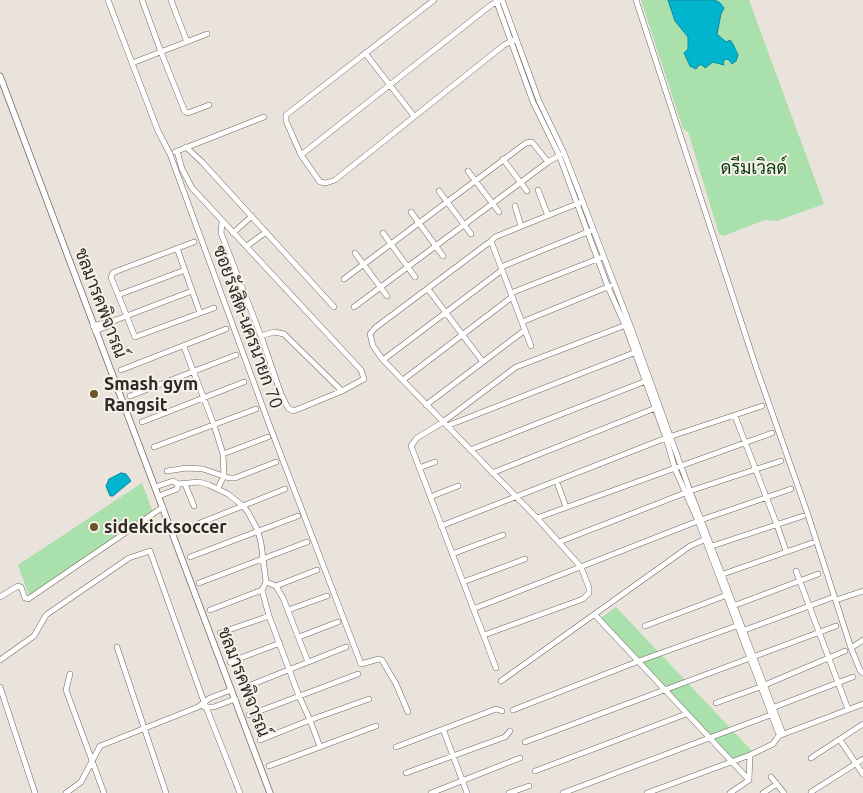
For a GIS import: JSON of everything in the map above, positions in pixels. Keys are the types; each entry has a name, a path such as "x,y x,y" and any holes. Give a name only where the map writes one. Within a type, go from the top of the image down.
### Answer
{"street":[{"name":"ซอยรังสิต-นครนายก 70","path":"108,0 158,131 170,154 331,588 362,664 378,659 382,660 396,684 408,712"},
{"path":"142,0 185,112 188,114 209,105"},
{"path":"171,0 187,42"},
{"path":"434,0 286,115 286,121 301,154 320,182 331,182 514,40"},
{"path":"301,154 499,0 514,40 533,102 561,154 611,286 630,325 636,352 678,468 773,711 778,732 781,735"},
{"path":"636,0 753,358 807,512 848,650 863,673"},
{"path":"132,63 207,34"},
{"path":"366,53 414,116"},
{"name":"ชลมารคพิจารณ์","path":"0,76 270,793"},
{"path":"170,154 264,117"},
{"path":"344,278 529,141 532,142 548,162"},
{"path":"186,147 334,306"},
{"path":"177,151 182,169 192,188 363,372 364,379 342,391 301,408 293,410 288,408 281,394 221,232 222,222"},
{"path":"354,307 561,154"},
{"path":"503,159 527,191"},
{"path":"468,171 499,212"},
{"path":"538,190 548,216"},
{"path":"440,191 471,234"},
{"path":"484,635 588,596 589,588 581,567 537,518 383,360 374,346 370,334 495,237 580,203"},
{"path":"515,206 521,226"},
{"path":"411,212 444,256"},
{"path":"233,233 252,216"},
{"path":"383,360 501,268 590,231"},
{"path":"247,246 266,232"},
{"path":"383,233 415,277"},
{"path":"490,241 531,346"},
{"path":"194,242 113,273 111,277 135,338 214,308"},
{"path":"177,248 200,313"},
{"path":"355,253 387,296"},
{"path":"403,380 463,335 511,295 600,258"},
{"path":"118,295 185,270"},
{"path":"522,322 611,286"},
{"path":"428,289 483,362"},
{"path":"94,328 192,291"},
{"path":"445,424 516,367 630,325"},
{"path":"121,370 226,329"},
{"path":"426,405 525,330"},
{"path":"261,336 274,332 284,334 342,391"},
{"path":"184,347 224,454 224,476 218,488"},
{"path":"496,668 412,452 412,442 445,424 636,352"},
{"path":"130,396 236,355"},
{"path":"470,450 646,380"},
{"path":"142,422 244,382"},
{"path":"441,526 668,437 762,406"},
{"path":"492,473 657,408"},
{"path":"154,447 256,409"},
{"path":"735,416 786,551"},
{"path":"537,518 772,433"},
{"path":"224,454 268,437"},
{"path":"559,542 688,492 781,461"},
{"path":"167,471 186,468 203,469 235,478 276,462"},
{"path":"419,468 435,462"},
{"path":"155,487 173,481 178,484 199,482 218,488 244,506 258,531 261,543 266,582 262,590 269,616 320,747"},
{"path":"159,496 177,489 178,484"},
{"path":"185,484 194,506"},
{"path":"430,497 458,486"},
{"path":"558,486 566,507"},
{"path":"195,525 285,489"},
{"path":"473,609 699,520 791,489"},
{"path":"0,597 18,586 21,587 25,598 28,599 163,507"},
{"path":"190,557 298,516"},
{"path":"712,546 803,516"},
{"path":"452,554 503,534"},
{"path":"706,538 712,546 723,574 728,595"},
{"path":"501,681 690,546 706,538"},
{"path":"199,583 307,542"},
{"path":"723,574 812,543"},
{"path":"0,660 34,636 46,614 129,558 150,550 205,705 240,793"},
{"path":"463,582 525,559"},
{"path":"276,586 317,570"},
{"path":"796,571 848,709"},
{"path":"732,607 818,574"},
{"path":"266,582 276,586 288,610 308,662"},
{"path":"210,610 262,590"},
{"path":"742,632 809,606 863,592"},
{"path":"645,626 728,595"},
{"path":"288,610 327,596"},
{"path":"595,615 749,780"},
{"path":"220,633 269,616"},
{"path":"299,637 338,622"},
{"path":"513,710 639,661 739,625"},
{"path":"525,742 836,626"},
{"path":"716,703 848,650 863,640"},
{"path":"230,662 280,643"},
{"path":"243,688 346,646"},
{"path":"117,647 166,793"},
{"path":"70,674 66,690 104,793"},
{"path":"249,715 358,674"},
{"path":"563,793 709,738 854,677"},
{"path":"0,687 35,793"},
{"path":"205,705 210,698 231,690"},
{"path":"66,793 81,782 100,746 198,707 205,705 214,707 235,699"},
{"path":"260,740 369,699"},
{"path":"647,793 750,755 773,744 781,735 863,704"},
{"path":"396,747 496,709 502,711"},
{"path":"535,771 686,714"},
{"path":"811,758 863,724"},
{"path":"269,766 376,726"},
{"path":"443,729 467,793"},
{"path":"406,773 505,737 510,731"},
{"path":"840,740 863,774"},
{"path":"749,780 750,755"},
{"path":"431,793 520,758"},
{"path":"811,792 863,759"},
{"path":"771,777 784,793"},
{"path":"730,793 749,780"},
{"path":"763,793 777,784"},
{"path":"509,793 529,786"}],"green space":[{"name":"ดรีมเวิลด์","path":"641,0 749,0 824,204 777,221 765,220 723,236 719,234 688,132 683,129"},
{"path":"142,483 153,512 29,595 18,565"},
{"path":"616,607 752,751 728,761 598,620"}],"water":[{"path":"668,0 715,0 720,3 724,8 717,34 726,42 730,40 733,44 738,55 736,61 732,64 726,59 723,62 724,65 713,62 705,68 699,65 696,69 690,66 684,53 688,49 688,37 675,21"},
{"path":"121,473 126,474 131,481 113,496 110,496 106,486 109,479"}],"place":[{"name":"Smash gym Rangsit","path":"94,394"},
{"name":"sidekicksoccer","path":"94,527"}]}
